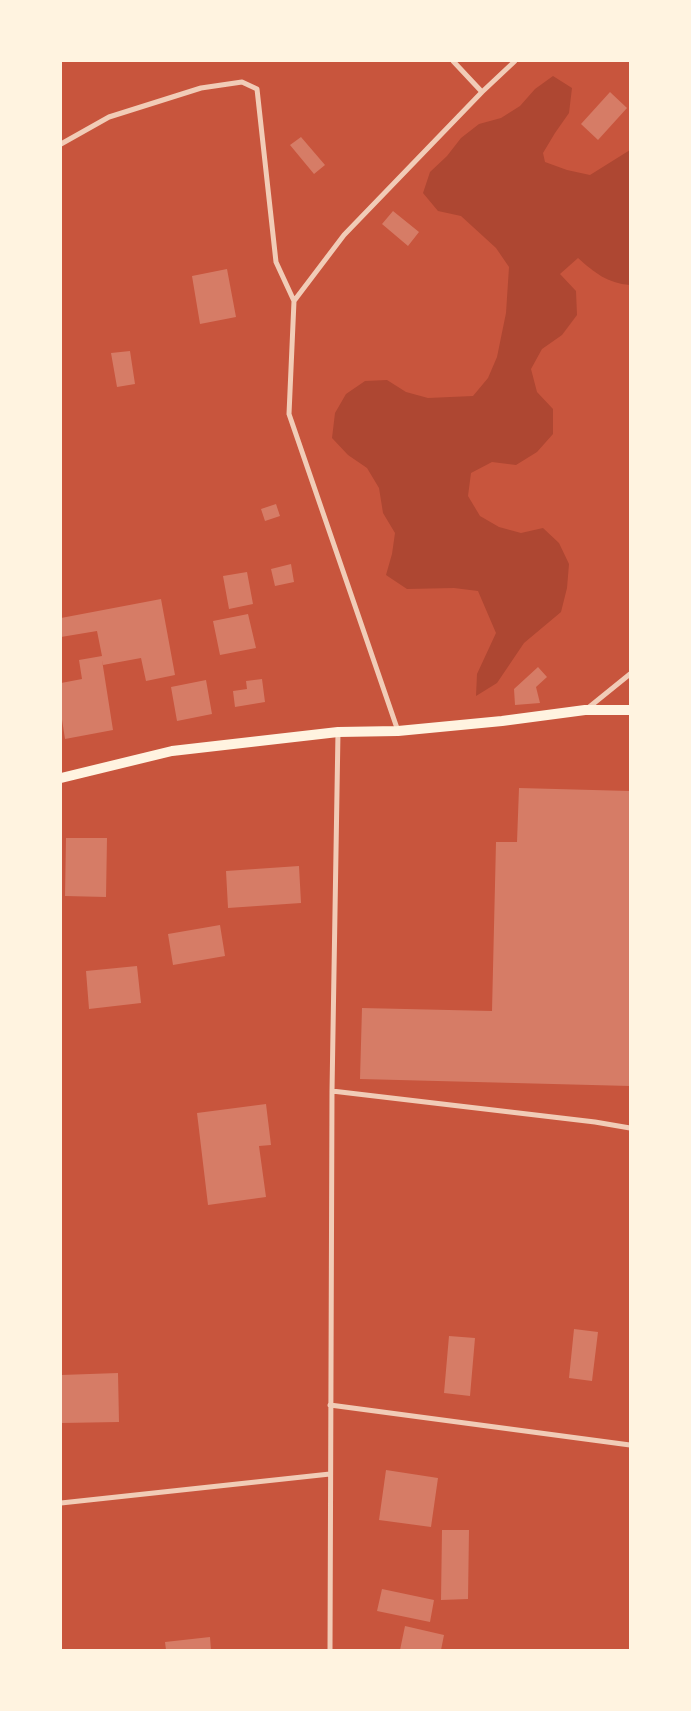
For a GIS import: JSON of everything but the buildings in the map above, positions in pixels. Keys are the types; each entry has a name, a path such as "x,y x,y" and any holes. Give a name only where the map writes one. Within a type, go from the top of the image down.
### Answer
{"main road":[{"path":"61,778 172,751 338,732 398,731 502,721 585,710 630,710"}],"street":[{"path":"454,61 482,92"},
{"path":"294,301 344,235 482,92 515,61"},
{"path":"61,144 109,117 201,88 242,82 257,89 276,262 294,301 289,414 398,731"},
{"path":"585,710 630,674"},
{"path":"330,1650 332,1091 338,732"},
{"path":"332,1091 630,1128"},
{"path":"330,1405 630,1445"},
{"path":"61,1504 330,1474"}],"shaded area":[{"path":"553,76 572,88 569,113 543,153 545,162 567,170 590,175 630,150 630,285 608,280 578,258 560,274 576,291 577,315 562,335 542,349 531,369 537,392 553,409 553,434 537,452 516,465 492,462 471,473 468,496 480,516 499,527 521,533 543,528 559,543 569,564 567,588 561,612 524,643 497,683 476,696 477,674 496,633 478,591 454,588 407,589 386,575 395,533 383,513 379,488 367,468 348,455 332,438 335,413 346,394 365,381 387,380 406,392 428,398 473,396 488,378 497,357 506,313 509,267 496,248 461,216 438,211 423,193 430,172 447,156 461,138 479,124 501,118 520,106 535,89"}]}
